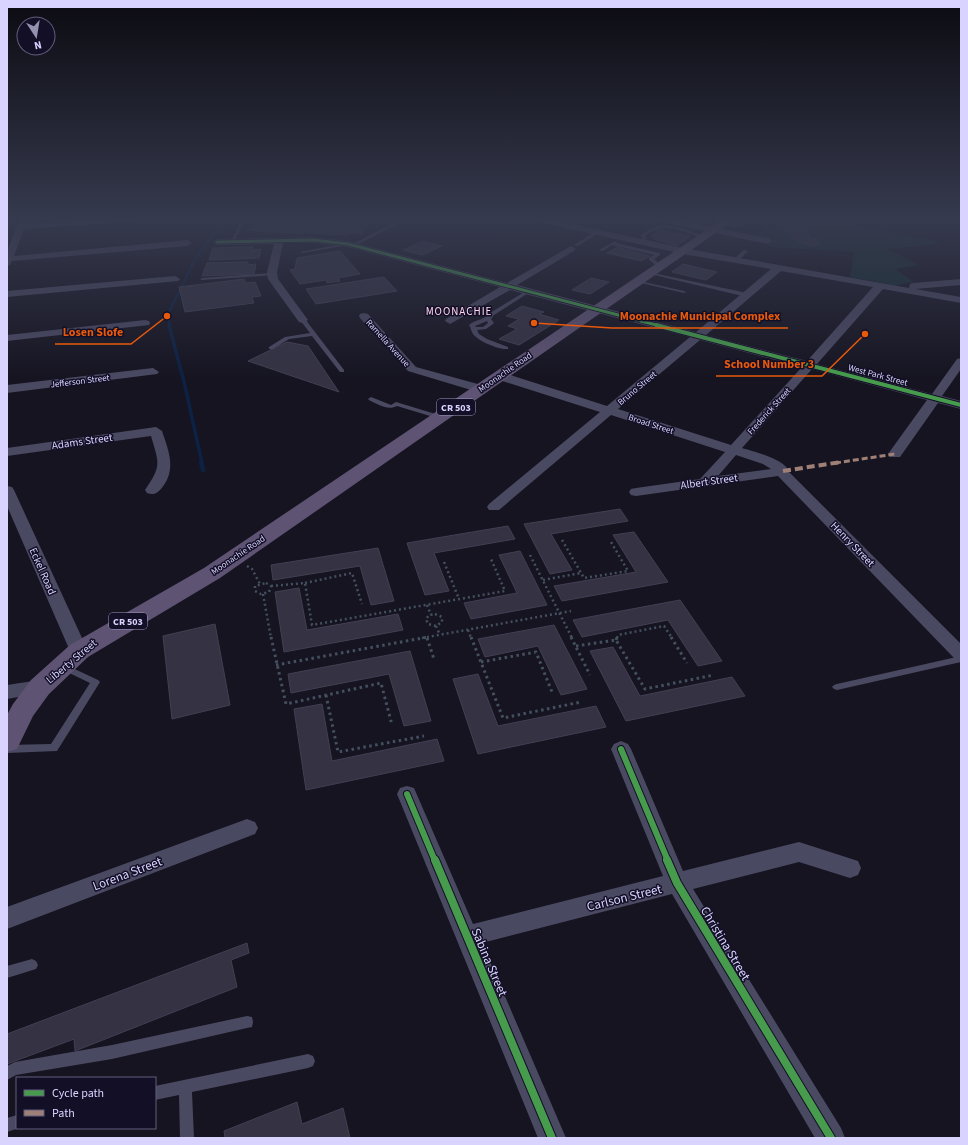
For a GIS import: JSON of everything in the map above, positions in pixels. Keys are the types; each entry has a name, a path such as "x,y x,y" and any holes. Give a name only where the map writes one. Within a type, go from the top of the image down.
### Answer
{"main road":[{"name":"Moonachie Road","path":"178,592 237,556 482,389 648,271"},
{"name":"Liberty Street","path":"7,742 22,711 40,687 70,659 99,638 178,592"}],"street":[{"name":"West Park Street","path":"453,271 961,405"},
{"path":"450,322 533,271"},
{"name":"Bruno Street","path":"494,507 775,271"},
{"path":"798,271 961,300"},
{"path":"272,274 276,284 303,320"},
{"path":"7,294 175,279"},
{"path":"886,287 961,282"},
{"name":"Frederick Street","path":"705,482 809,365 886,287"},
{"name":"Ramella Avenue","path":"364,316 412,369 482,389"},
{"path":"7,338 145,323"},
{"path":"895,454 961,361"},
{"name":"Jefferson Street","path":"7,389 153,372"},
{"name":"Broad Street","path":"500,376 734,450"},
{"name":"Adams Street","path":"7,452 156,431 166,466 160,482 152,490"},
{"name":"Henry Street","path":"734,450 768,461 783,471 961,655"},
{"name":"Albert Street","path":"636,492 783,471"},
{"name":"Eckel Road","path":"7,490 13,517 70,659"},
{"path":"7,692 40,687"},
{"name":"Christina Street","path":"621,749 677,883 831,1138"},
{"name":"Sabina Street","path":"407,794 552,1138"},
{"name":"Lorena Street","path":"7,918 247,828"},
{"name":"Carlson Street","path":"468,936 799,852 850,868"}],"lane":[{"path":"652,271 684,292"},
{"path":"656,271 747,295"},
{"path":"202,280 272,274"},
{"path":"506,348 490,343 477,336 472,325 479,320 488,320 492,314 528,292"},
{"path":"303,320 342,371"},
{"path":"271,348 287,338 314,334"},
{"path":"371,399 391,407 396,404 440,417"},
{"path":"7,749 54,748 95,682 70,659"},
{"path":"837,688 961,659"},
{"path":"7,972 32,965"},
{"path":"7,1073 15,1070 112,1052 247,1022"},
{"path":"156,1093 308,1061"},
{"path":"185,1087 187,1138"}],"path":[{"path":"562,540 584,578 628,571 611,542"},
{"path":"237,556 252,569 260,584"},
{"path":"530,556 590,675"},
{"path":"305,583 312,625 505,591 491,559"},
{"path":"444,562 459,599"},
{"path":"272,586 269,592 263,594 258,594 254,590 260,584 266,583 272,586 305,583 352,573 362,604"},
{"path":"543,580 581,573"},
{"path":"263,594 276,666 286,704 381,683 392,725"},
{"path":"427,605 430,615"},
{"path":"276,666 571,611"},
{"path":"430,615 438,615 443,618 441,624 430,626 426,623 426,619 430,615"},
{"path":"436,626 440,635"},
{"path":"686,663 664,626 618,634 616,640 644,689 714,675"},
{"path":"468,630 503,718 581,702"},
{"path":"427,638 434,659"},
{"path":"576,646 616,640"},
{"path":"481,662 536,652 552,692"},
{"path":"326,695 338,752 424,736"}],"green space":[{"path":"851,271 899,271 914,282 888,287 889,284 850,277"}],"building":[{"path":"204,271 255,271 254,274 202,276"},
{"path":"291,271 358,271 360,274 338,278 340,281 327,283 326,280 300,284"},
{"path":"715,271 717,272 706,280 672,272"},
{"path":"384,277 397,291 316,304 306,289"},
{"path":"591,278 609,282 590,294 572,290"},
{"path":"244,279 246,283 255,282 261,296 252,297 254,303 185,312 179,287"},
{"path":"522,306 544,312 539,314 559,320 519,345 499,339 517,329 508,326 519,319 506,316"},
{"path":"287,342 308,346 339,392 248,361"},
{"path":"620,509 628,521 551,534 572,570 550,574 524,524"},
{"path":"508,526 515,539 434,553 449,591 425,595 407,543"},
{"path":"634,532 668,582 562,601 554,586 636,572 613,535"},
{"path":"378,548 394,601 371,605 360,566 273,580 271,565"},
{"path":"520,551 547,605 471,619 464,603 517,593 499,555"},
{"path":"299,588 307,630 398,614 403,630 284,652 275,592"},
{"path":"680,600 722,661 698,666 668,620 582,637 573,620"},
{"path":"215,624 230,705 172,719 163,636"},
{"path":"554,625 587,689 561,695 538,646 485,657 478,639"},
{"path":"613,647 640,696 732,677 745,696 626,721 590,651"},
{"path":"410,651 431,721 404,726 389,674 291,693 288,674"},
{"path":"478,674 498,726 596,706 606,727 478,754 453,679"},
{"path":"322,704 332,761 437,739 444,761 306,790 294,709"},
{"path":"247,943 249,953 231,960 237,987 75,1051 74,1039 7,1064 7,1034"},
{"path":"297,1102 302,1124 343,1108 350,1138 225,1138 224,1131"}],"waterway":[{"path":"170,326 167,316 189,271"},
{"path":"169,325 185,386 202,463"},
{"path":"201,462 203,470"}],"marked path":[{"path":"783,471 895,454"}],"cycle path":[{"path":"452,271 961,405"},
{"path":"621,749 677,883 831,1138"},
{"path":"407,794 552,1138"}],"place":[{"name":"Losen Slofe","path":"167,316"},
{"name":"Moonachie Municipal Complex","path":"534,323"},
{"name":"School Number 3","path":"865,334"}],"district":[{"name":"MOONACHIE","path":"459,311"}]}
